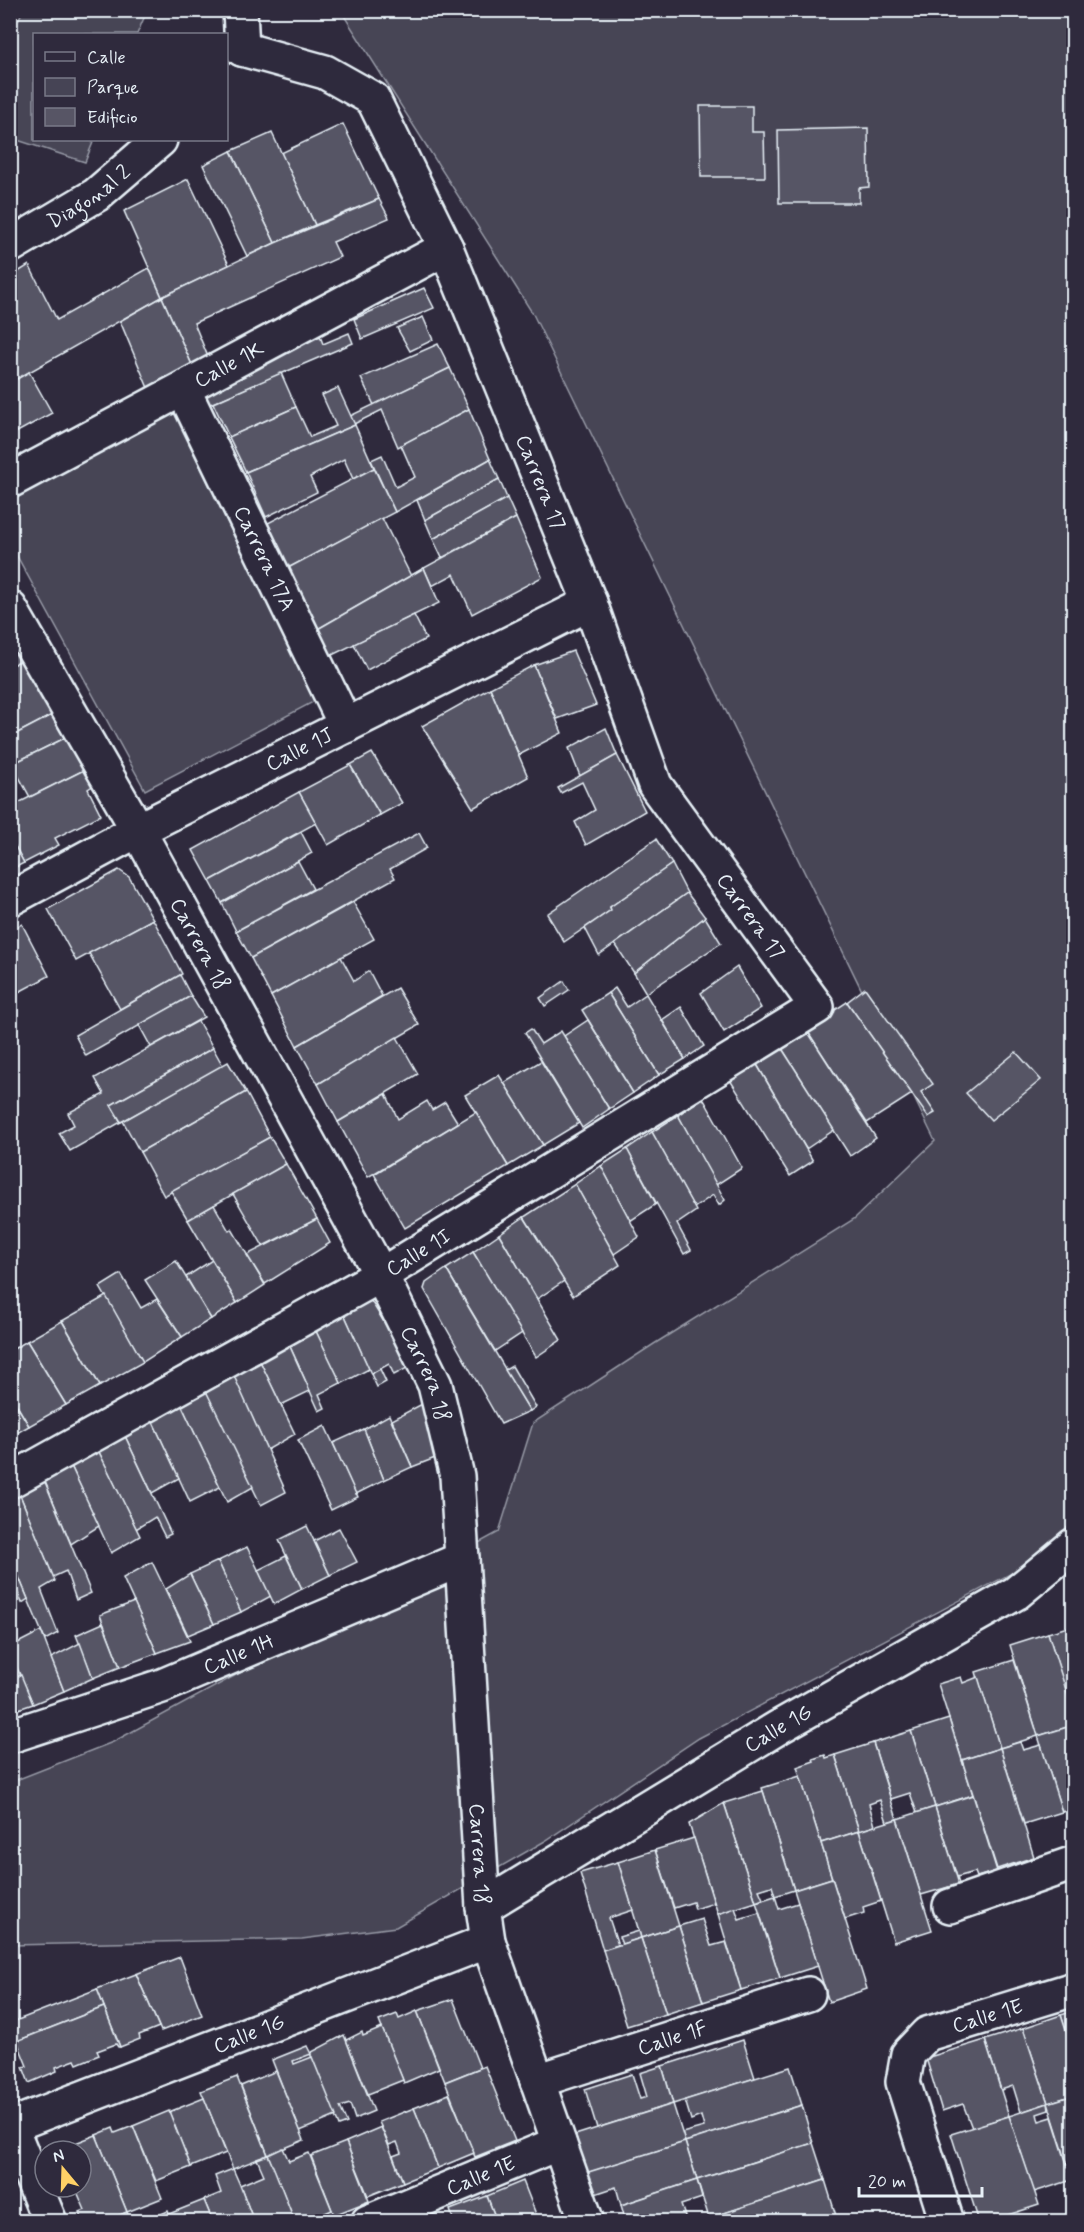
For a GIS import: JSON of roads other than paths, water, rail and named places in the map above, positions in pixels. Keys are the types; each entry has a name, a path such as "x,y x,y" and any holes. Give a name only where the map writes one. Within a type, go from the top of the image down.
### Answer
{"street":[{"name":"Carrera 17","path":"240,10 234,58 325,72 373,99 446,248 590,603 655,785 817,1008"},
{"name":"Diagonal 2","path":"10,246 96,195 159,141"},
{"name":"Calle 1K","path":"10,482 446,248"},
{"name":"Carrera 17A","path":"183,388 346,726"},
{"name":"Calle 1J","path":"10,899 138,830 590,603"},
{"name":"Carrera 18","path":"10,608 138,830 381,1275 435,1385 457,1476 483,1907 488,1941 586,2222"},
{"name":"Calle 1I","path":"10,1481 381,1275 817,1008"},
{"name":"Calle 1G","path":"483,1907 779,1727 1017,1593 1072,1551"},
{"name":"Calle 1H","path":"10,1736 162,1686 462,1558"},
{"path":"950,1906 1074,1863"},
{"name":"Calle 1G","path":"11,2126 488,1941"},
{"name":"Calle 1E","path":"947,2222 903,2082 908,2054 927,2034 1074,1989"},
{"name":"Calle 1F","path":"537,2081 808,1994"},
{"path":"11,2126 50,2222"},
{"name":"Calle 1E","path":"368,2222 559,2144"}]}
